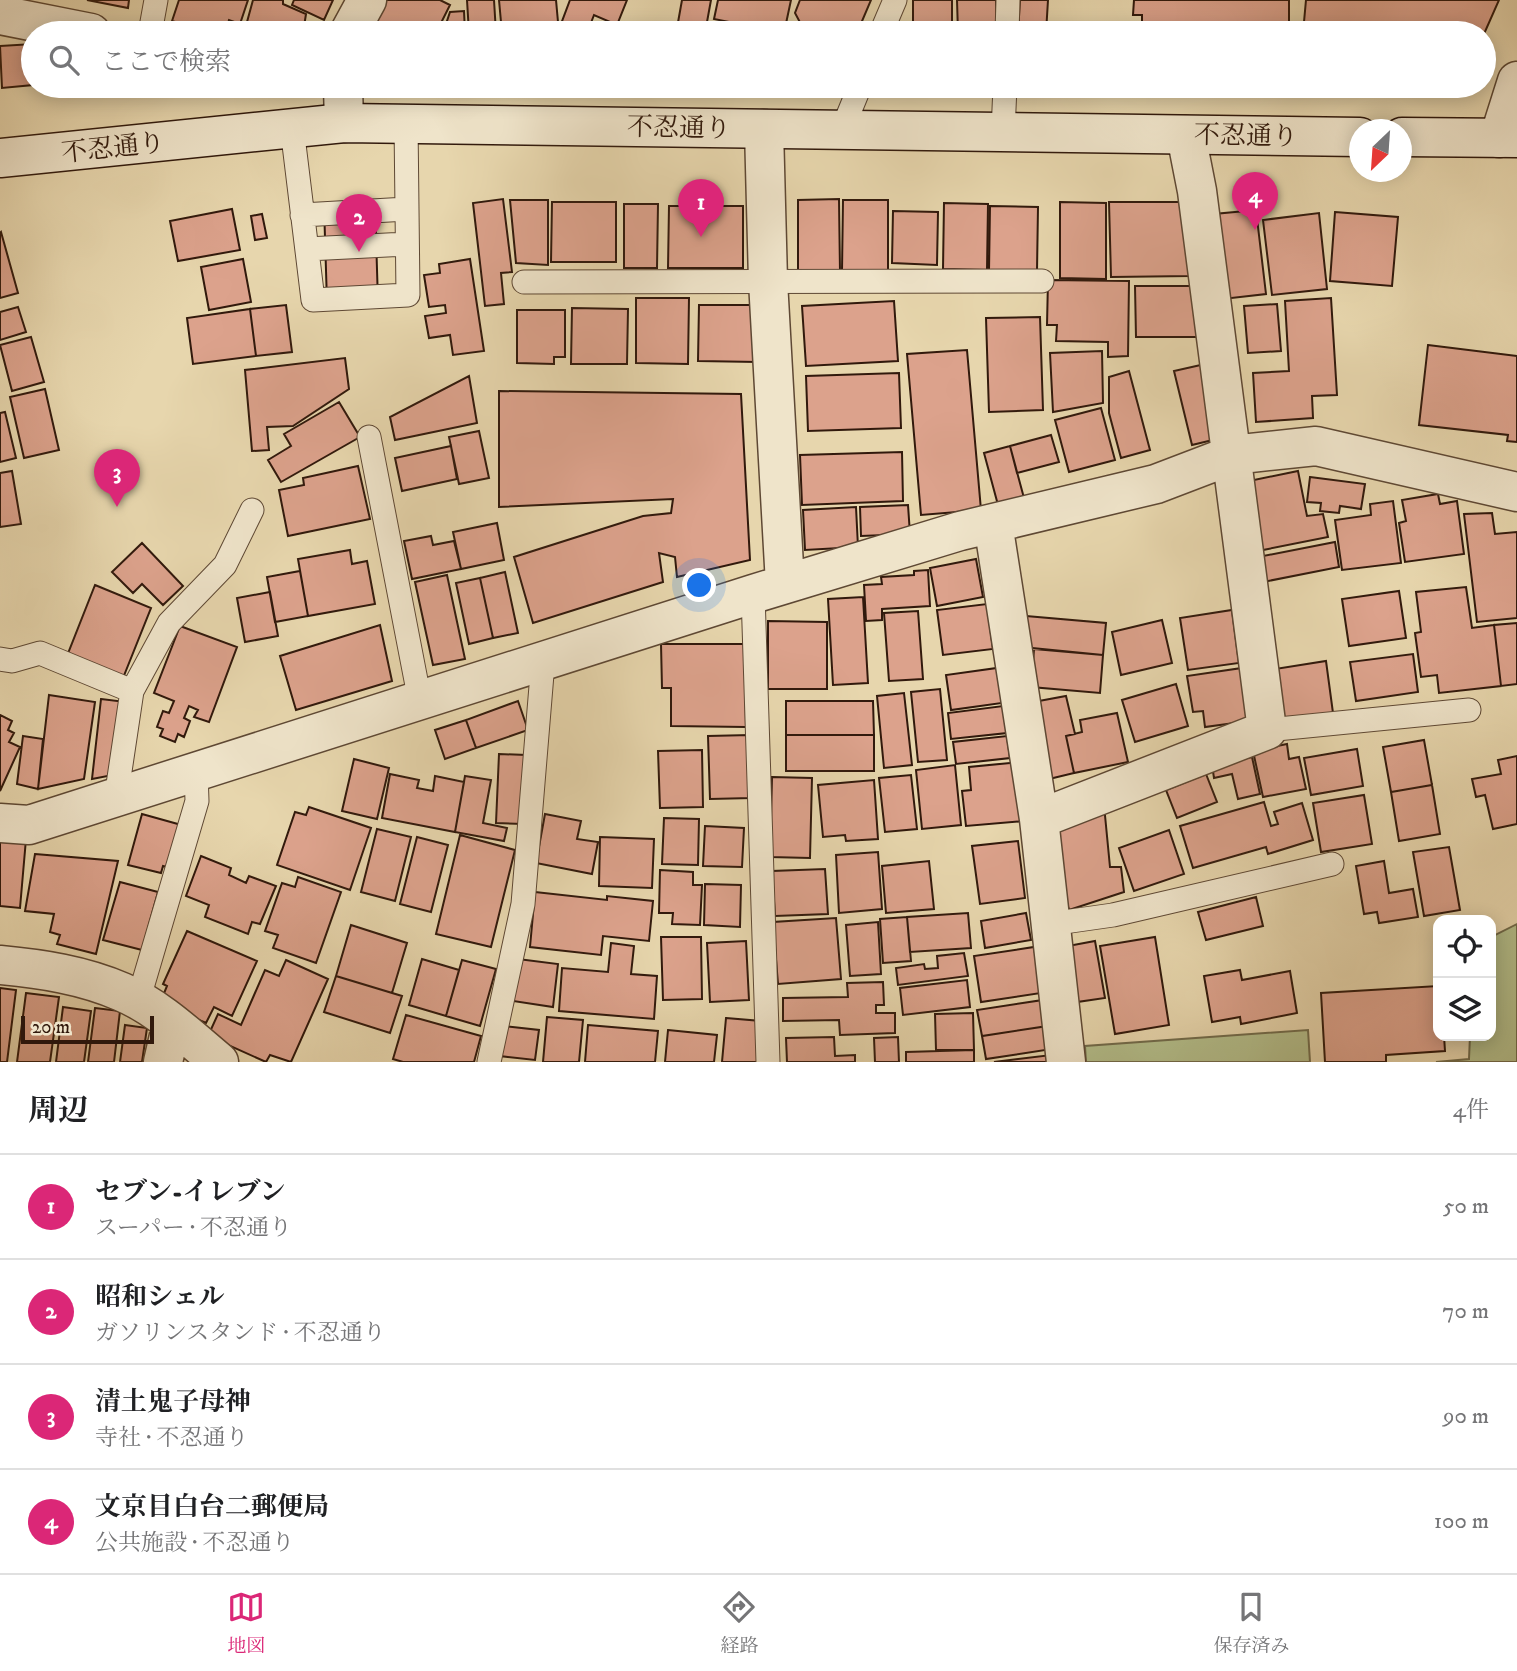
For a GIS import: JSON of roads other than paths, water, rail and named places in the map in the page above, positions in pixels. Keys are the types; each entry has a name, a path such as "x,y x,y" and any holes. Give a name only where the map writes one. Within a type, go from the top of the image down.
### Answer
{"street":[{"path":"356,21 367,0"},
{"path":"0,15 30,21"},
{"path":"1412,137 1508,138 1517,81"},
{"name":"不忍通り","path":"0,158 292,128 343,104 406,122 1349,136"},
{"path":"764,129 768,281 769,589"},
{"path":"1039,819 1267,730 1197,191 1186,135"},
{"path":"0,823 29,825 769,589 960,531 1156,484 1233,456 1315,446 1517,492"},
{"path":"993,523 1039,819 1066,1062"},
{"path":"0,965 69,973 123,992 172,1023 219,1062"},
{"path":"163,1062 172,1023"}],"lane":[{"path":"152,21 156,0"},
{"path":"886,21 895,0"},
{"path":"1007,21 1008,0"},
{"path":"842,130 855,98"},
{"path":"1003,132 1004,98"},
{"path":"292,128 313,300 408,296 406,122"},
{"path":"302,215 407,209"},
{"path":"307,255 407,250"},
{"path":"524,282 1042,281"},
{"path":"369,438 421,701"},
{"path":"116,798 132,691 169,623 225,565 252,510"},
{"path":"768,1062 769,589"},
{"path":"0,659 12,661 40,653 132,691"},
{"path":"489,1062 523,904 543,662"},
{"path":"1267,730 1469,710"},
{"path":"138,1001 197,801 196,772"},
{"path":"1050,924 1113,915 1332,864"}],"place":[{"name":"文京目白台二郵便局","path":"1255,230"},
{"name":"セブン-イレブン","path":"701,237"},
{"name":"昭和シェル","path":"359,252"},
{"name":"清土鬼子母神","path":"117,507"}]}
